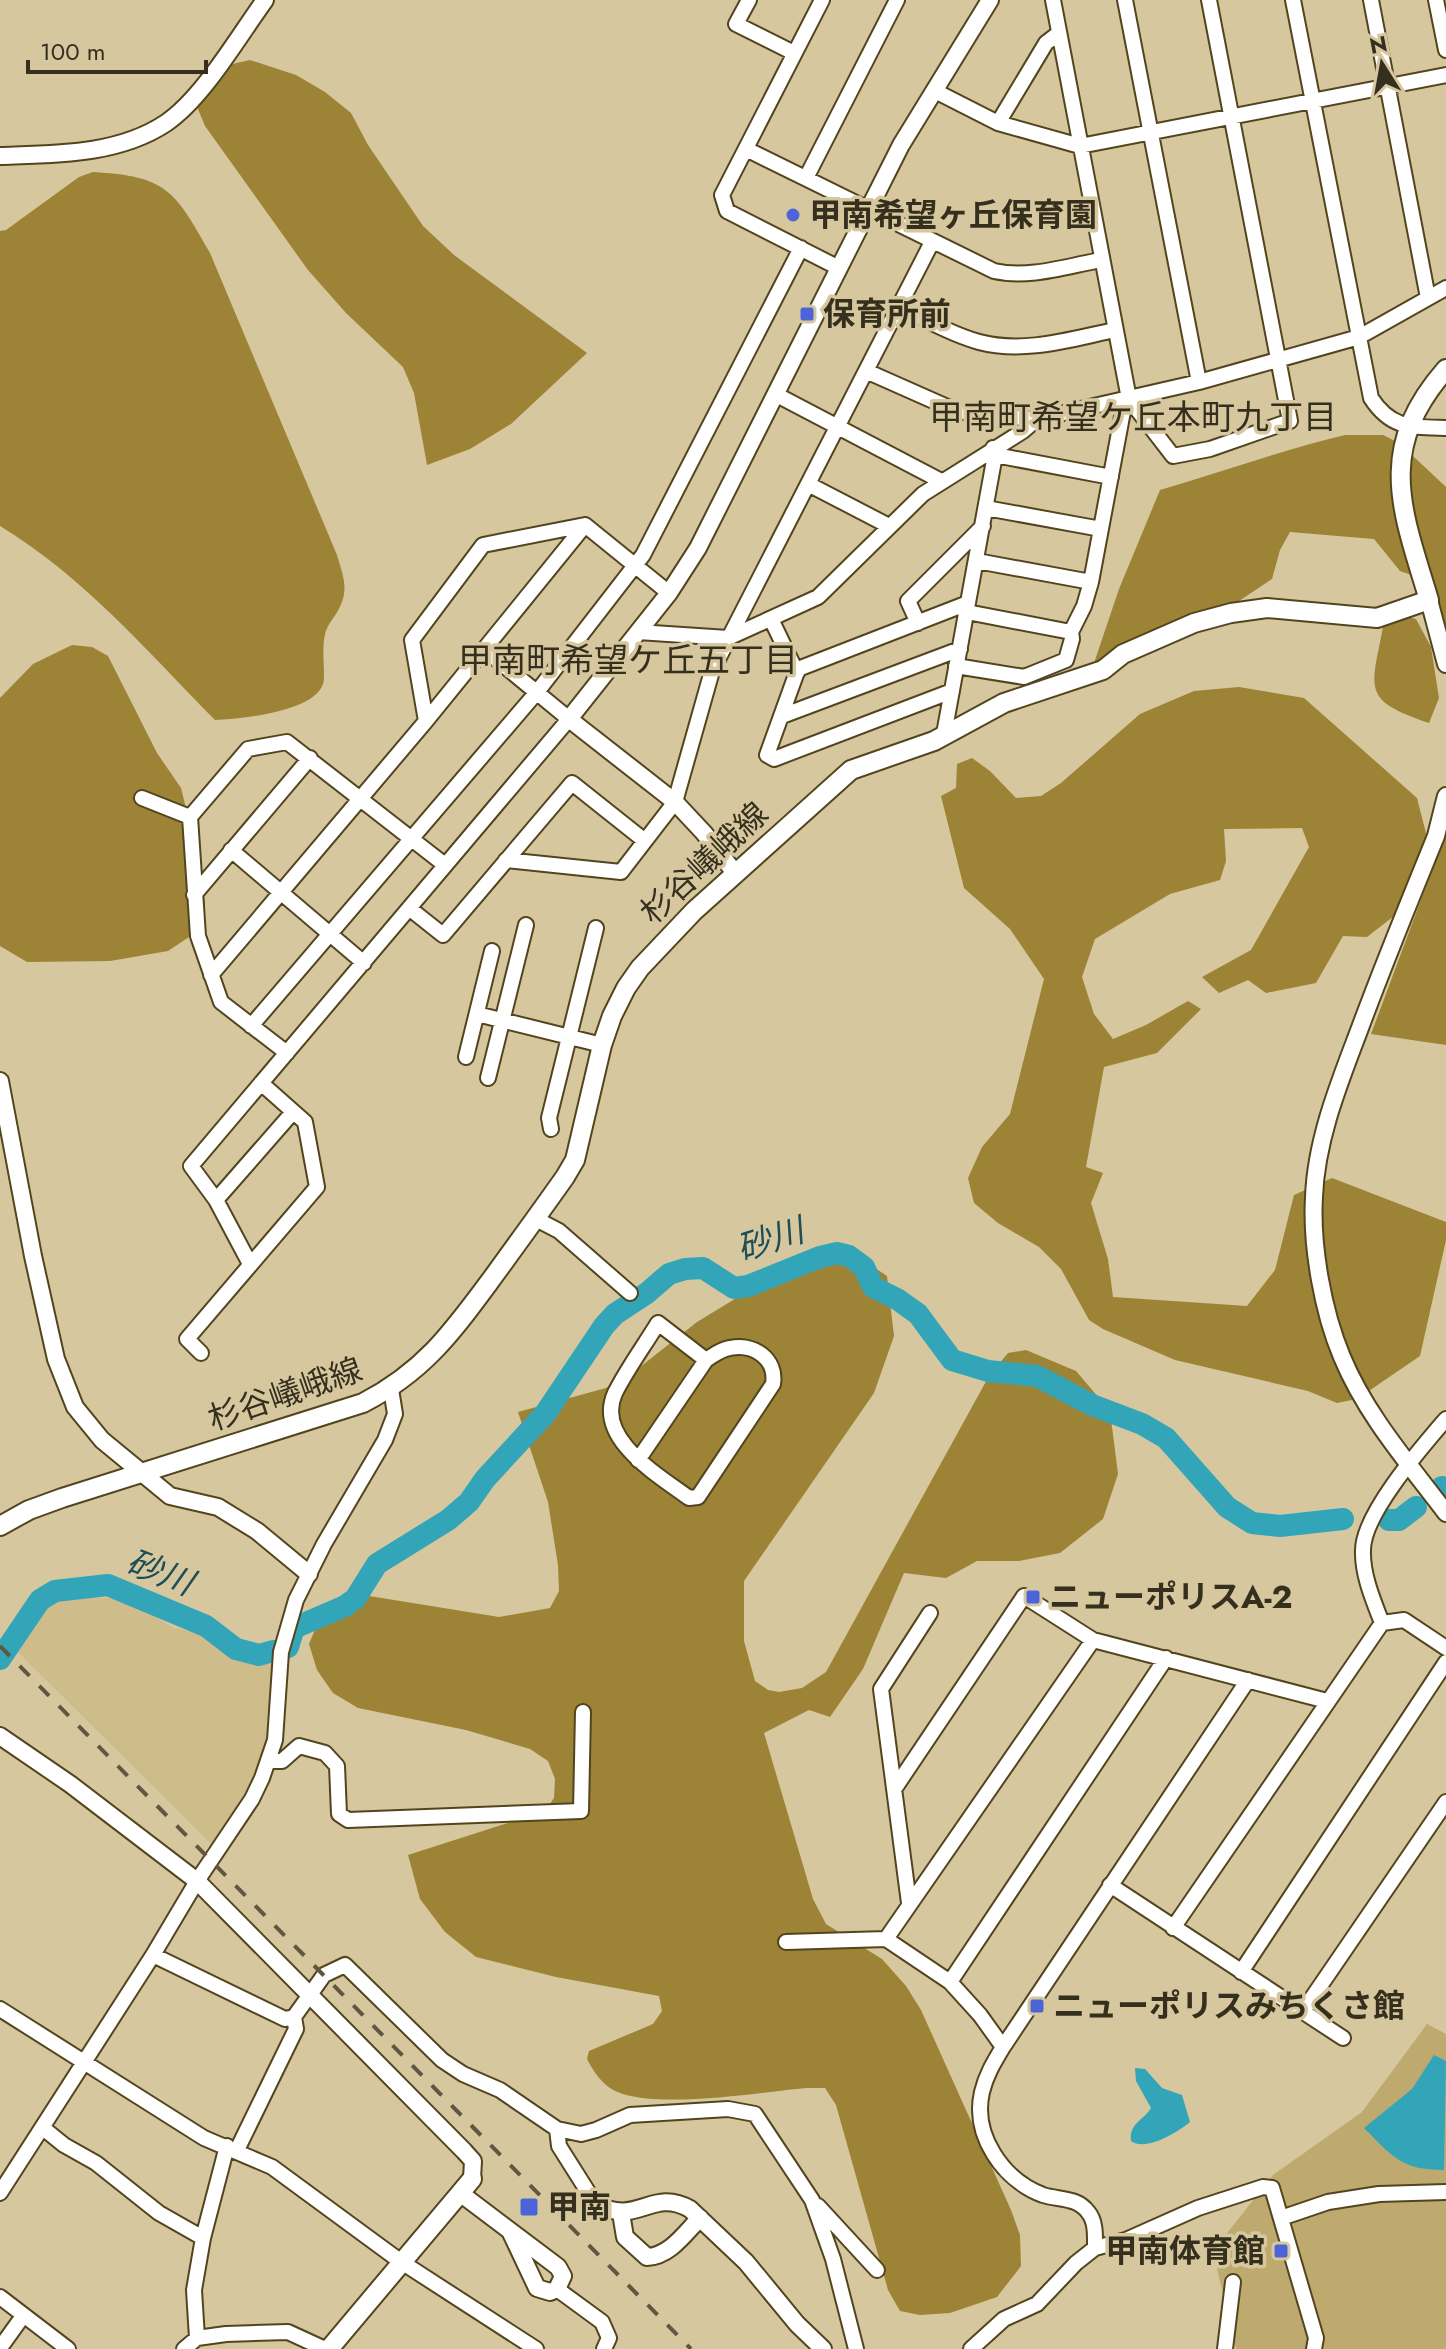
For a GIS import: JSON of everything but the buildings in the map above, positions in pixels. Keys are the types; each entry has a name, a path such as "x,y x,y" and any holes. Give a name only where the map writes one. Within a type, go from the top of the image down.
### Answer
{"main road":[{"path":"1429,600 1411,542 1399,489 1399,470 1411,426 1429,391 1446,369"},
{"name":"杉谷嶬峨線","path":"0,1526 29,1510 62,1498 363,1403 391,1389 413,1372 442,1344 536,1219 575,1160 602,1045 612,1016 640,968 735,873 851,770 934,741 1004,703 1103,670 1123,654 1207,620 1267,608 1377,618 1429,600"},
{"path":"327,2349 466,2186"}],"street":[{"path":"0,156 95,150 129,142 166,123 198,93 265,0"},
{"path":"749,0 736,24 794,53"},
{"path":"822,0 722,195 727,211 839,268"},
{"path":"806,178 897,0"},
{"path":"250,1264 216,1200 191,1166 569,719 669,593 698,548 901,145 990,0"},
{"path":"1053,0 1129,399 1173,456 1210,449 1290,421 1209,0"},
{"path":"1125,0 1199,382"},
{"path":"1293,0 1371,398 1391,420 1411,426 1446,428"},
{"path":"1371,0 1428,298"},
{"path":"1436,0 1446,50"},
{"path":"998,123 1046,43 1059,33"},
{"path":"935,91 998,123 1080,146 1446,75"},
{"path":"746,149 983,267 1005,274 1030,273 1101,260"},
{"path":"506,860 621,872 675,802 712,671 932,242"},
{"path":"251,1026 537,692 643,555 801,248"},
{"path":"866,371 954,410 1037,419 1199,382 1359,337 1446,288"},
{"path":"899,306 955,333 994,345 1045,344 1115,330"},
{"path":"775,394 941,481"},
{"path":"956,666 1024,677 1066,660 1071,632 1084,606 1091,582 1124,406 1129,399"},
{"path":"638,632 728,638 818,597 923,494 994,452 1037,419"},
{"path":"994,452 1111,477"},
{"path":"944,734 994,452"},
{"path":"808,484 889,526"},
{"path":"986,508 1101,529"},
{"path":"585,525 669,593"},
{"path":"211,975 426,721 585,525"},
{"path":"426,721 412,640 483,545 585,525"},
{"path":"918,623 908,601 983,526"},
{"path":"977,561 1091,582"},
{"path":"1429,600 1446,664"},
{"path":"952,691 774,759 767,755 798,669 918,623 968,608 1071,632"},
{"path":"771,619 797,673"},
{"path":"484,649 675,802 735,873"},
{"path":"782,716 960,649"},
{"path":"287,1053 221,1002 198,936 190,817 248,749 287,742 445,865"},
{"path":"194,895 310,758"},
{"path":"409,908 443,935 572,783 645,841"},
{"path":"1446,796 1436,836 1342,1076 1323,1136 1314,1197 1318,1264 1333,1333 1343,1360 1362,1396 1446,1513"},
{"path":"142,798 190,817"},
{"path":"231,850 364,963"},
{"path":"488,1078 526,925"},
{"path":"551,1129 549,1118 596,928"},
{"path":"466,1057 492,951"},
{"path":"477,1014 602,1045"},
{"path":"0,1081 56,1359 75,1407 102,1440 170,1496 218,1507 257,1531 309,1574"},
{"path":"201,1353 187,1339 317,1187 305,1122 261,1083"},
{"path":"216,1200 293,1112"},
{"path":"536,1219 559,1231 630,1293"},
{"path":"638,1460 706,1360 729,1348 741,1346 760,1352 773,1367 773,1384 698,1497 689,1498 638,1460 620,1440 611,1411 614,1395 658,1323 706,1360"},
{"path":"0,2193 252,1799 270,1761 275,1740 281,1652 296,1600 385,1440 395,1414 391,1389"},
{"path":"1382,1623 1364,1566 1364,1533 1409,1463 1446,1419"},
{"path":"895,1788 1024,1596 1093,1640 1327,1701"},
{"path":"909,1903 881,1689 930,1613"},
{"path":"1173,1928 1382,1623 1404,1620 1446,1648"},
{"path":"886,1939 1093,1640"},
{"path":"950,1982 1166,1658"},
{"path":"1241,1972 1446,1662"},
{"path":"1095,2248 1090,2213 1077,2202 1045,2196 1011,2177 997,2159 979,2114 981,2094 987,2074 1003,2047 1248,1680"},
{"path":"270,1761 282,1761 299,1746 325,1753 337,1766 339,1814 348,1820 581,1811 583,1712"},
{"path":"0,1736 70,1784 197,1881 473,2161 466,2186 511,2233 558,2267 563,2276 557,2289 550,2292 537,2288 511,2233"},
{"path":"1303,2011 1446,1802"},
{"path":"1110,1885 1343,2038"},
{"path":"786,1942 886,1939 950,1982 1003,2047"},
{"path":"153,1955 285,2019 294,2017 324,1975 345,1965 442,2060 463,2074 500,2090 557,2129 581,2134 630,2115 728,2109 755,2114 812,2200 877,2270"},
{"path":"0,2009 204,2138 272,2167 400,2261 536,2349"},
{"path":"197,2338 194,2290 203,2238 232,2148 296,2029 294,2017"},
{"path":"43,2128 64,2145 96,2163 159,2213 203,2238"},
{"path":"557,2129 559,2146 595,2203 621,2213 630,2213 664,2201 679,2203 700,2218 746,2262 797,2324 823,2349"},
{"path":"971,2349 1004,2319 1037,2304 1076,2263 1095,2248 1126,2240 1198,2208 1263,2187 1272,2188 1316,2338 1314,2349"},
{"path":"1281,2218 1328,2202 1379,2194 1446,2192"},
{"path":"812,2200 833,2259 856,2349"},
{"path":"621,2213 625,2237 647,2257 666,2252 700,2218"},
{"path":"524,2264 533,2252 539,2253"},
{"path":"1225,2349 1233,2282"},
{"path":"557,2289 602,2322 609,2338 604,2349"},
{"path":"0,2297 68,2349"},
{"path":"0,2348 23,2316"},
{"path":"184,2349 197,2338 288,2332 327,2349"}],"shaded area":[{"path":"250,60 296,75 325,92 351,113 368,145 423,226 454,255 587,353 511,424 470,449 427,465 414,393 403,367 346,313 308,270 205,126 195,102 228,65"},
{"path":"93,172 118,174 153,183 177,201 187,215 210,253 337,555 344,592 326,632 323,684 317,694 291,707 258,716 215,720 87,591 0,526 0,231 6,230 79,177"},
{"path":"1345,435 1383,435 1399,443 1446,487 1446,645 1428,581 1400,571 1374,539 1290,532 1280,550 1272,579 1233,605 1152,631 1092,669 1119,589 1160,490"},
{"path":"1405,616 1416,619 1431,647 1439,698 1429,723 1391,707 1376,690 1374,679 1383,627"},
{"path":"72,645 92,647 108,656 157,753 181,788 202,873 205,904 198,931 168,951 110,961 27,962 0,946 0,698 33,664"},
{"path":"1239,687 1304,698 1417,798 1427,837 1440,849 1446,828 1446,1045 1371,1034 1431,873 1414,868 1394,916 1367,937 1343,936 1316,983 1266,993 1248,980 1219,993 1202,977 1251,950 1309,847 1302,828 1224,829 1226,861 1220,880 1170,894 1095,939 1082,977 1094,1014 1113,1039 1146,1025 1188,1001 1201,1009 1157,1053 1104,1067 1086,1167 1103,1173 1091,1203 1108,1259 1113,1297 1247,1306 1275,1270 1294,1195 1332,1178 1446,1222 1446,1240 1420,1356 1357,1399 1337,1403 1308,1391 1175,1360 1103,1329 1089,1320 1061,1269 1039,1247 998,1223 974,1203 968,1178 982,1147 1010,1114 1044,979 1010,929 964,888 941,796 956,788 957,764 972,758 990,771 1016,798 1041,796 1061,783 1140,714 1194,691"},
{"path":"834,1259 869,1264 887,1276 894,1336 874,1393 744,1581 744,1641 755,1681 768,1690 779,1692 802,1688 826,1672 989,1376 1008,1353 1026,1350 1076,1371 1110,1411 1118,1474 1103,1519 1060,1553 1019,1561 977,1561 946,1578 904,1573 863,1669 830,1717 809,1710 764,1733 813,1899 826,1924 882,1959 906,1986 921,2010 1020,2235 1021,2266 997,2297 950,2313 920,2315 900,2311 888,2290 836,2105 825,2088 676,2100 627,2095 610,2088 600,2078 587,2059 589,2051 653,2024 662,2011 659,1996 556,1977 476,1957 445,1932 420,1899 408,1855 545,1811 554,1798 555,1779 548,1761 530,1749 466,1730 358,1708 333,1693 317,1670 309,1644 331,1605 357,1594 499,1617 550,1608 559,1591 548,1502 518,1412 606,1388 640,1367 697,1322 786,1268"},
{"path":"65,1596 124,1599 174,1628 203,1633 237,1660 276,1664 270,1743 258,1783 215,1848 16,1650 46,1606"},
{"path":"1427,2024 1446,2034 1446,2349 1236,2349 1213,2251 1273,2175 1362,2112"}],"water":[{"path":"1434,2055 1446,2061 1444,2170 1417,2167 1398,2160 1364,2128 1412,2089"},
{"path":"1135,2068 1145,2069 1162,2088 1182,2095 1190,2122 1153,2142 1137,2144 1131,2141 1134,2126 1151,2108 1136,2081"}],"waterway":[{"name":"砂川","path":"288,1647 294,1628 355,1599 377,1564 448,1520 469,1502 485,1479 545,1414 615,1314 669,1274 685,1269 703,1268 734,1288 748,1286 820,1257 837,1253 849,1256 864,1267 873,1287 918,1314 952,1360 988,1371 1037,1376 1092,1405 1142,1424 1166,1438 1227,1507 1252,1523 1280,1526 1343,1519"},
{"name":"砂川","path":"1442,1487 1446,1488"},
{"name":"砂川","path":"1389,1520 1399,1520 1416,1507"},
{"name":"砂川","path":"0,1659 40,1600 55,1591 108,1585 206,1626 236,1649 259,1655 273,1651"}],"railway":[{"path":"0,1646 691,2349"}],"place":[{"name":"甲南希望ヶ丘保育園","path":"793,215"},
{"name":"保育所前","path":"807,314"},
{"name":"ニューポリスA-2","path":"1033,1597"},
{"name":"ニューポリスみちくさ館","path":"1037,2006"},
{"name":"甲南","path":"529,2207"},
{"name":"甲南体育館","path":"1281,2251"}],"district":[{"name":"甲南町希望ケ丘本町九丁目","path":"1133,417"},
{"name":"甲南町希望ケ丘五丁目","path":"628,660"}]}
